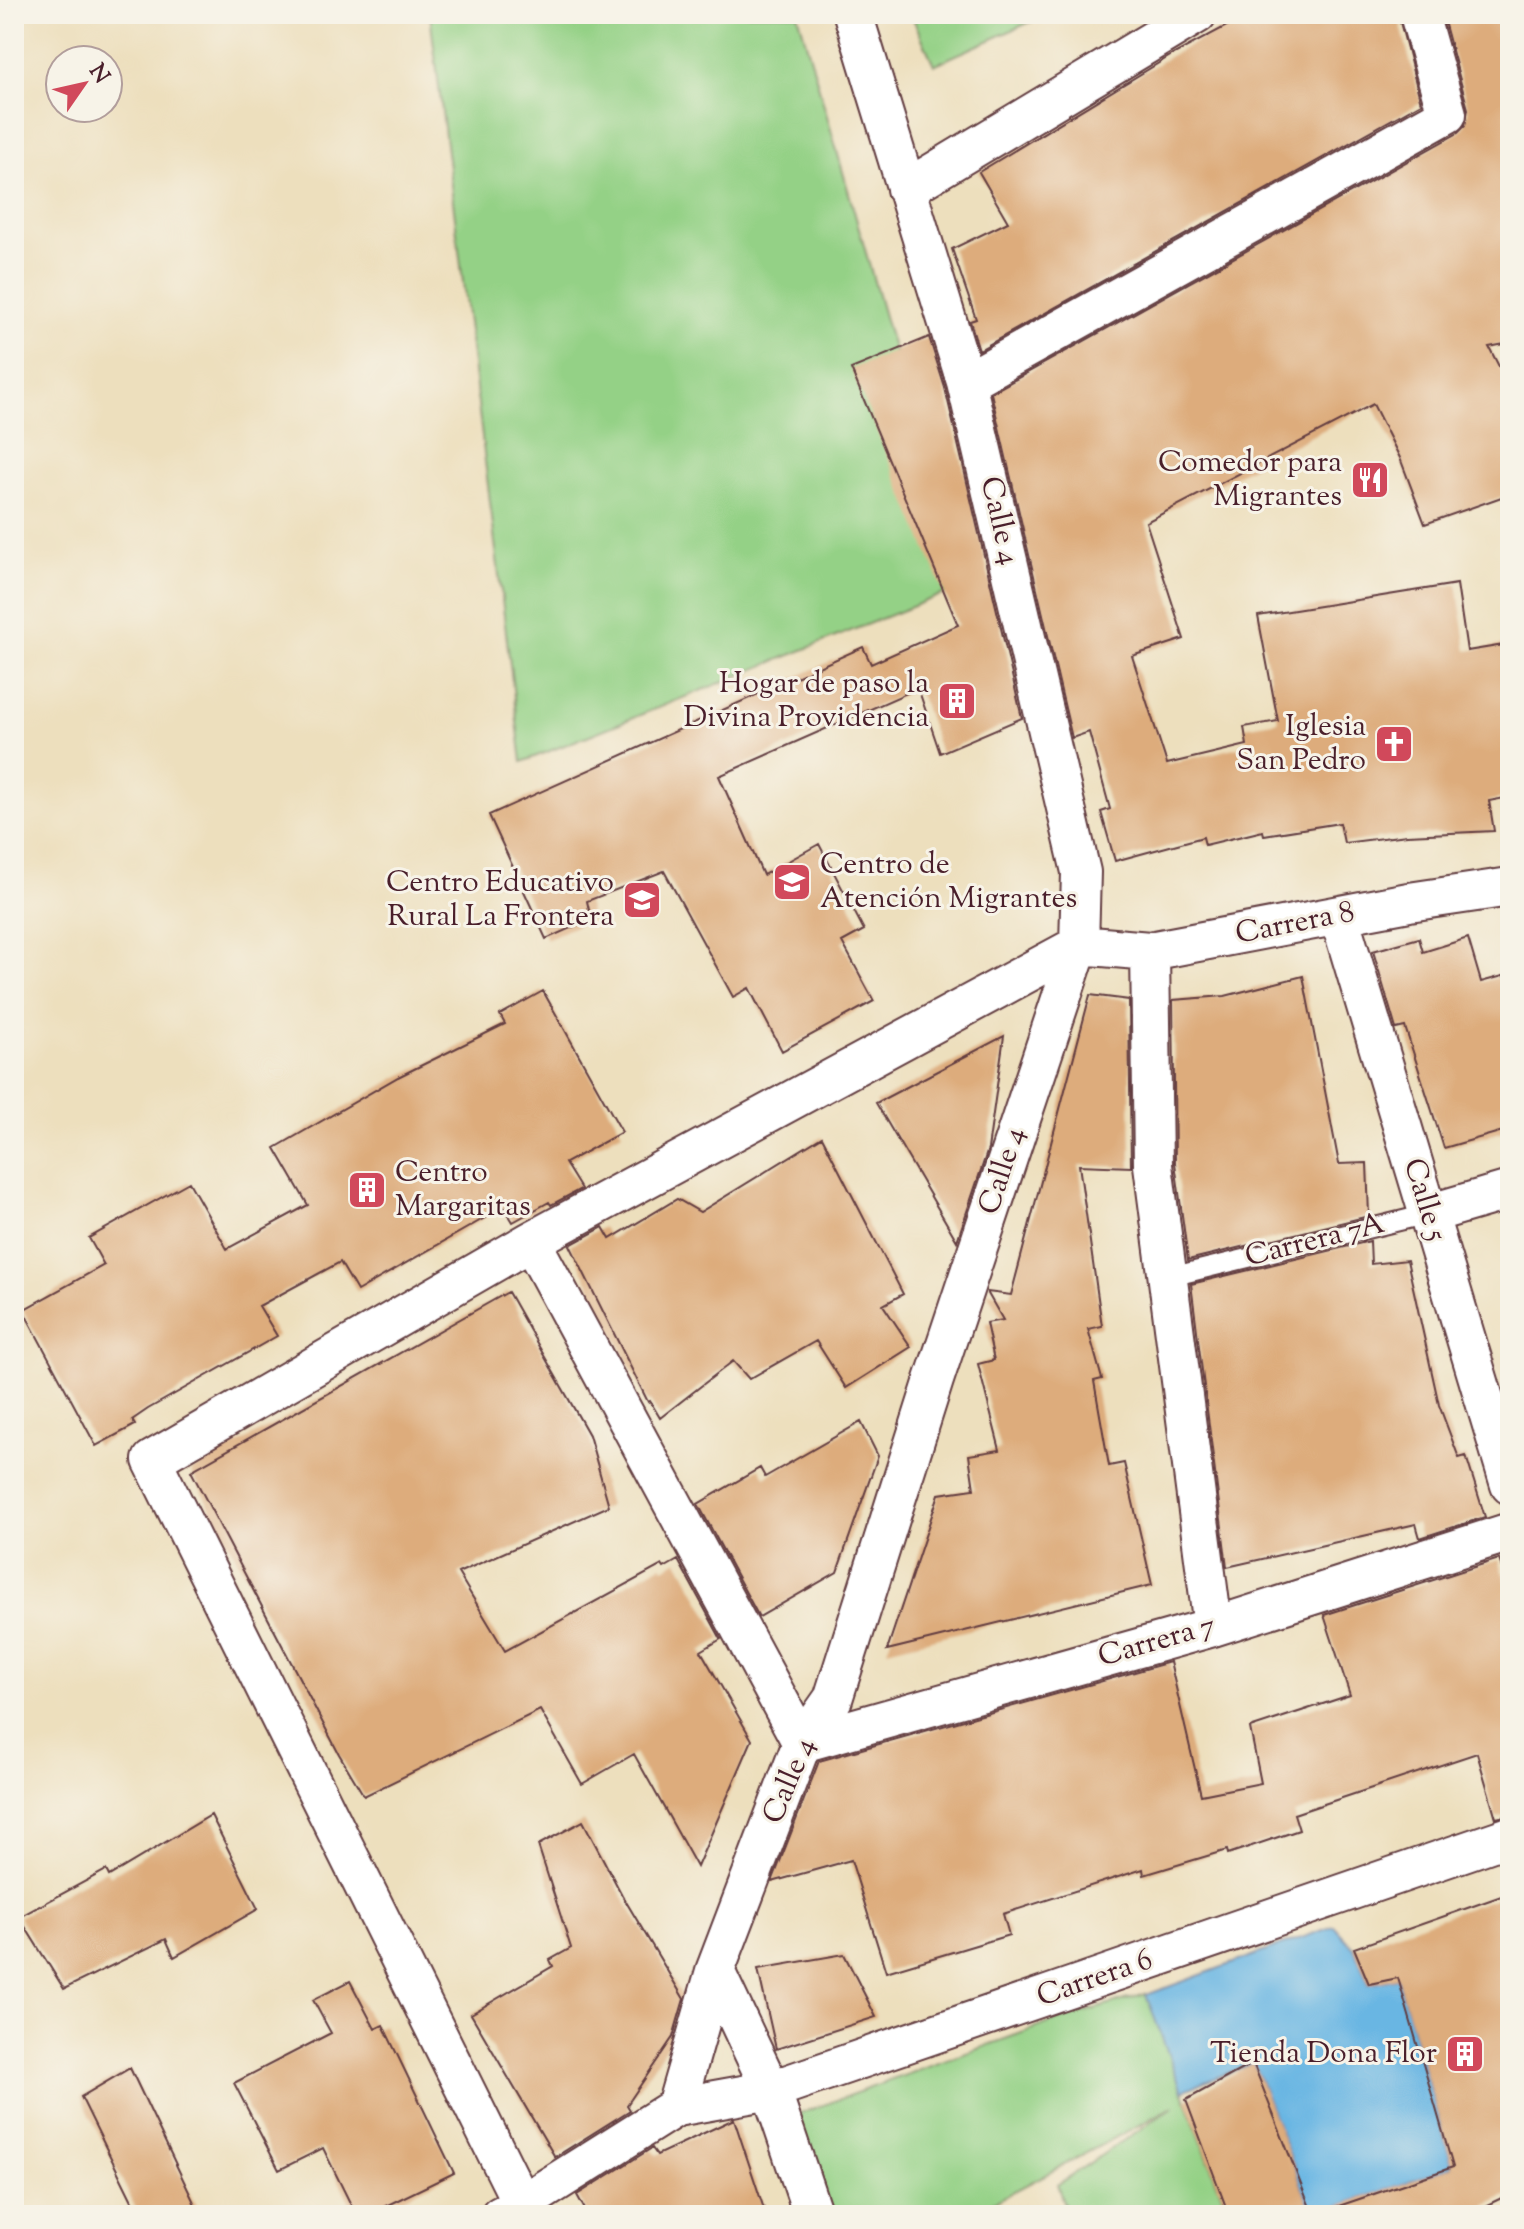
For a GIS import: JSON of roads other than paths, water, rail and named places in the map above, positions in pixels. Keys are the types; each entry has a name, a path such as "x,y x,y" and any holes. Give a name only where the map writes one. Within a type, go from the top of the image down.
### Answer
{"street":[{"name":"Calle 4","path":"676,2107 715,1971 802,1743 833,1699 934,1380 1079,945 1081,872 966,382 853,14"},
{"path":"906,189 1197,14"},
{"path":"966,382 1447,114 1419,14"},
{"name":"Carrera 8","path":"1079,945 1150,951 1510,887"},
{"name":"Calle 5","path":"1339,916 1510,1485"},
{"path":"676,2107 511,2210 152,1460 531,1241 1079,945"},
{"path":"1150,951 1153,1165 1213,1627"},
{"name":"Carrera 7A","path":"1428,1214 1510,1190"},
{"path":"531,1241 802,1743"},
{"name":"Carrera 7","path":"802,1743 1213,1627 1510,1532"},
{"name":"Carrera 6","path":"676,2107 771,2090 1510,1836"},
{"path":"715,1971 771,2090 813,2215"}],"lane":[{"name":"Carrera 7A","path":"1166,1278 1428,1214"}],"water":[{"path":"1334,1926 1354,1948 1369,1984 1398,1978 1453,2167 1313,2215 1253,2063 1182,2091 1146,1995"}],"place":[{"name":"Comedor para Migrantes","path":"1370,480"},
{"name":"Hogar de paso la Divina Providencia","path":"957,701"},
{"name":"Iglesia San Pedro","path":"1394,744"},
{"name":"Centro de Atención Migrantes","path":"792,882"},
{"name":"Centro Educativo Rural La Frontera","path":"642,900"},
{"name":"Centro Margaritas","path":"367,1190"},
{"name":"Tienda Dona Flor","path":"1465,2054"}]}
